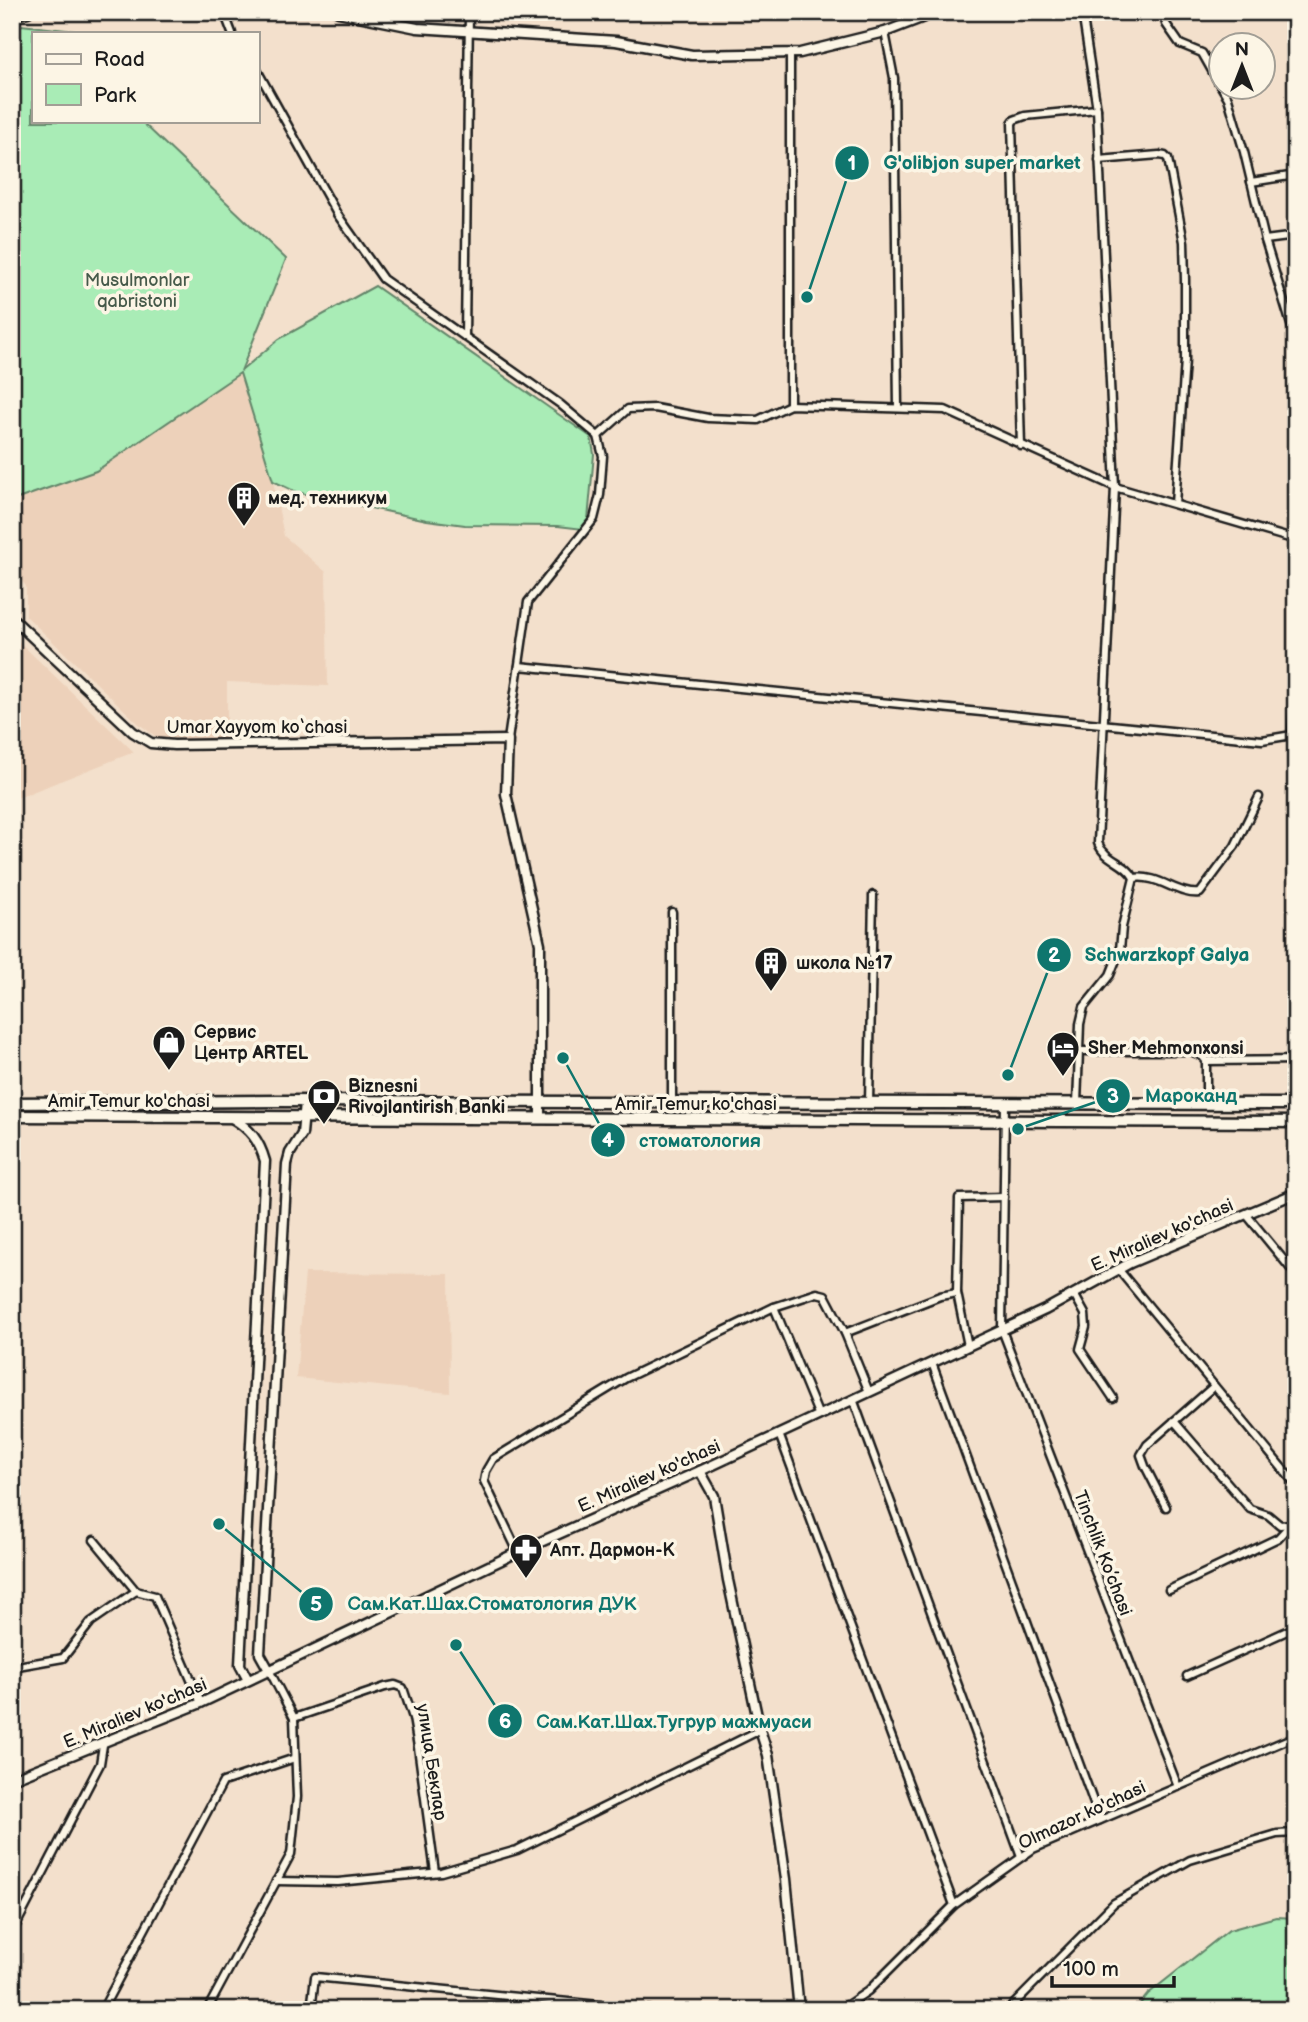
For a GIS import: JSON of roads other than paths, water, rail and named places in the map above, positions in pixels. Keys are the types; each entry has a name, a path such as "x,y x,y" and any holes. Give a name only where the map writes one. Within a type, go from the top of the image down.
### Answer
{"main road":[{"name":"Amir Temur ko'chasi","path":"12,1103 1296,1104"},
{"name":"Amir Temur ko'chasi","path":"12,1116 1296,1122"}],"street":[{"path":"12,16 28,12"},
{"path":"223,12 232,32"},
{"path":"338,12 417,28 616,41 692,55 800,53 885,32 937,12"},
{"path":"464,337 470,12"},
{"path":"1077,1104 1084,1007 1110,975 1120,950 1122,927 1134,878 1131,871 1101,852 1098,843 1115,487 1097,109 1082,12"},
{"path":"1163,12 1166,23 1180,44 1202,53 1206,60"},
{"path":"885,32 894,78 898,407"},
{"path":"790,53 790,405"},
{"path":"259,74 337,214 383,279 560,404 598,436 603,456 600,495 594,519 528,602 508,740 506,794 540,944 540,1119"},
{"path":"1229,102 1265,240 1296,341"},
{"path":"1021,446 1012,123 1025,116 1097,109"},
{"path":"1099,160 1159,155 1168,159 1184,242 1185,268 1185,360 1175,504"},
{"path":"1251,182 1296,175"},
{"path":"1265,240 1296,236"},
{"path":"598,436 628,409 655,408 708,418 758,420 790,405 946,410 1115,487 1296,540"},
{"name":"Umar Xayyom ko‘chasi","path":"12,618 133,732 151,743 174,745 508,740"},
{"path":"519,666 1262,740 1292,735 1296,677"},
{"path":"1134,878 1147,876 1191,893 1200,893 1235,846 1259,797"},
{"path":"869,1103 873,895"},
{"path":"672,912 672,1102"},
{"path":"1079,1051 1191,1051 1206,1061 1206,1104"},
{"path":"1206,1061 1296,1060"},
{"path":"207,2010 291,1854 297,1797 294,1718 260,1654 286,1178 290,1153 302,1134 305,1102"},
{"path":"1002,1330 1005,1103"},
{"path":"232,1118 248,1128 260,1143 265,1161 240,1665 248,1680"},
{"name":"E. Miraliev ko'chasi","path":"12,1779 103,1745 201,1703 518,1552 700,1471 1002,1330 1118,1269 1296,1193"},
{"path":"968,1346 957,1293 959,1198 1004,1198"},
{"path":"1246,1214 1296,1275"},
{"path":"1118,1269 1296,1485"},
{"path":"518,1552 484,1481 493,1459 626,1378 774,1307 817,1293 825,1295 845,1333 869,1392"},
{"path":"845,1333 940,1296 957,1293"},
{"path":"1074,1294 1085,1314 1086,1327 1080,1349 1113,1398"},
{"path":"774,1307 819,1416"},
{"name":"Tinchlik Ko’chasi","path":"1002,1330 1178,1787"},
{"path":"932,1363 1100,1820"},
{"path":"1166,1507 1142,1455 1147,1445 1214,1386"},
{"path":"853,1399 1021,1857"},
{"path":"1174,1421 1250,1509 1268,1515 1280,1525 1294,1522"},
{"path":"779,1434 954,1905"},
{"path":"700,1471 714,1496 728,1580 760,1730 768,1755 786,1879 799,2010"},
{"path":"1169,1590 1278,1538 1294,1522"},
{"path":"94,1541 136,1591 155,1596 201,1703"},
{"path":"12,1667 63,1658 91,1622 136,1591"},
{"path":"1187,1676 1296,1628"},
{"name":"улица Беклар","path":"294,1718 385,1686 403,1688 413,1718 435,1872"},
{"path":"276,1881 338,1882 435,1872 517,1850 760,1730"},
{"name":"Olmazor ko'chasi","path":"840,2010 868,1991 954,1905 1033,1849 1296,1736"},
{"path":"12,1933 100,1764 103,1745"},
{"path":"102,2010 223,1782 295,1758"},
{"path":"1008,2010 1114,1903 1190,1860 1277,1834 1296,1833"},
{"path":"311,2010 315,1977 650,2010"}],"place":[{"name":"G'olibjon super market","path":"807,297"},
{"name":"мед. техникум","path":"244,528"},
{"name":"школа №17","path":"771,993"},
{"name":"стоматология","path":"563,1058"},
{"name":"Сервис Центр ARTEL","path":"169,1072"},
{"name":"Schwarzkopf Galya","path":"1008,1075"},
{"name":"Sher Mehmonxonsi","path":"1063,1078"},
{"name":"Biznesni Rivojlantirish Banki","path":"324,1126"},
{"name":"Мароканд","path":"1018,1129"},
{"name":"Сам.Кат.Шах.Стоматология ДУК","path":"219,1524"},
{"name":"Апт. Дармон-К","path":"526,1580"},
{"name":"Сам.Кат.Шах.Тугрур мажмуаси","path":"456,1645"}],"park label":[{"name":"Musulmonlar qabristoni","path":"137,290"}]}
